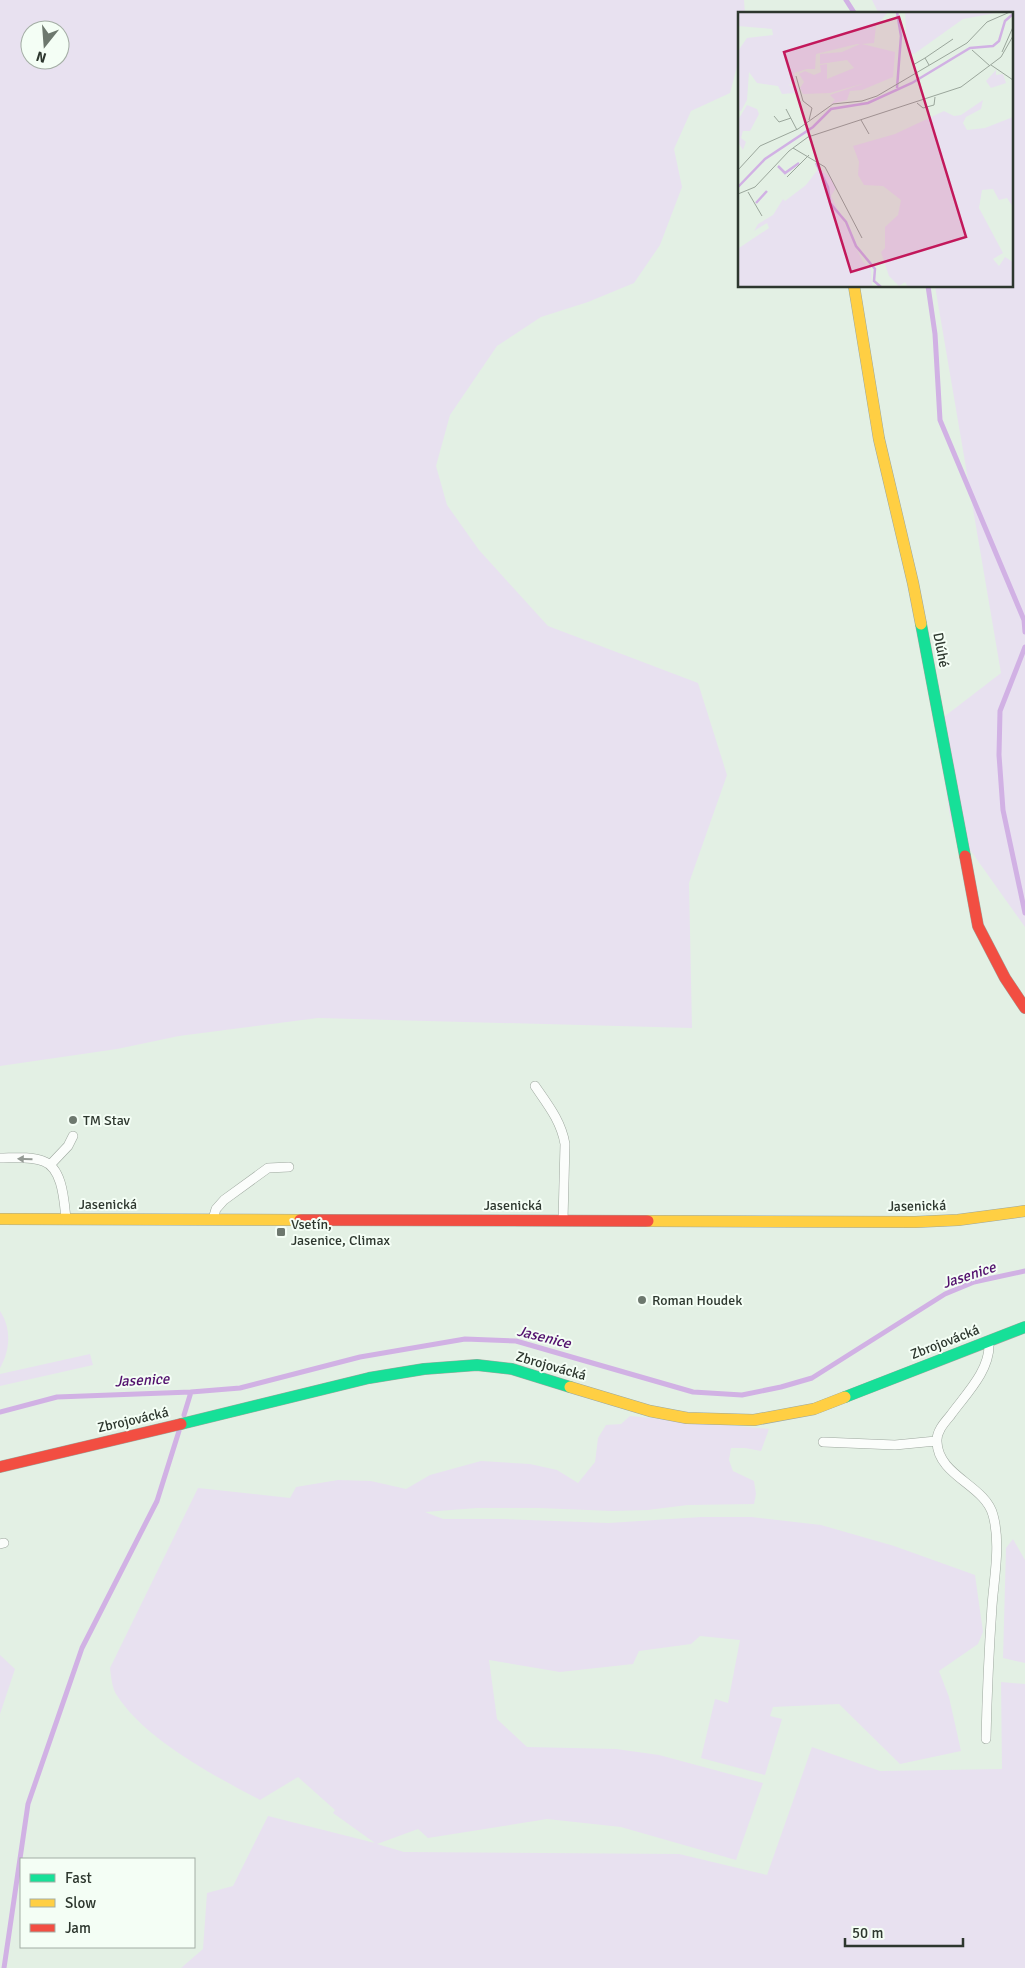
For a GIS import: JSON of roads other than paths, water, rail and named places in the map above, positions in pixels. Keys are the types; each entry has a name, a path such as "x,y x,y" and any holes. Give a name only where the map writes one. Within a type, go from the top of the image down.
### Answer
{"street":[{"name":"Dlúhé","path":"854,288 878,439 913,583 978,926 1005,978 1025,1008"},
{"name":"Jasenická","path":"0,1219 915,1222 958,1220 1025,1212"},
{"name":"Zbrojovácká","path":"0,1467 376,1376 424,1369 477,1365 512,1369 650,1411 686,1418 754,1420 814,1409 1025,1327"}],"lane":[{"path":"534,1086 557,1119 565,1144 563,1220"},
{"path":"50,1165 68,1146 73,1136"},
{"path":"0,1158 35,1159 50,1165 59,1179 66,1219"},
{"path":"213,1220 216,1209 224,1200 268,1168 289,1167"},
{"path":"986,1739 995,1565 994,1523 989,1506 947,1466 940,1456 936,1441 941,1428 984,1367 989,1354 989,1341"},
{"path":"822,1442 895,1445 936,1441"}],"waterway":[{"path":"846,0 854,12"},
{"path":"928,288 935,334 940,420 1024,620 1025,632"},
{"path":"1025,647 1000,711 999,755 1003,810 1025,913"},
{"name":"Jasenice","path":"0,1412 57,1397 191,1392 240,1388 360,1357 465,1339 516,1341 693,1392 742,1395 812,1378 945,1294 974,1282 1025,1271"},
{"path":"184,1415 191,1392"},
{"path":"20,1858 28,1804 82,1648 157,1501 179,1431"},
{"path":"4,1968 20,1859"}],"place":[{"name":"TM Stav","path":"73,1120"},
{"name":"Vsetín, Jasenice, Climax","path":"281,1232"},
{"name":"Roman Houdek","path":"642,1300"}]}
